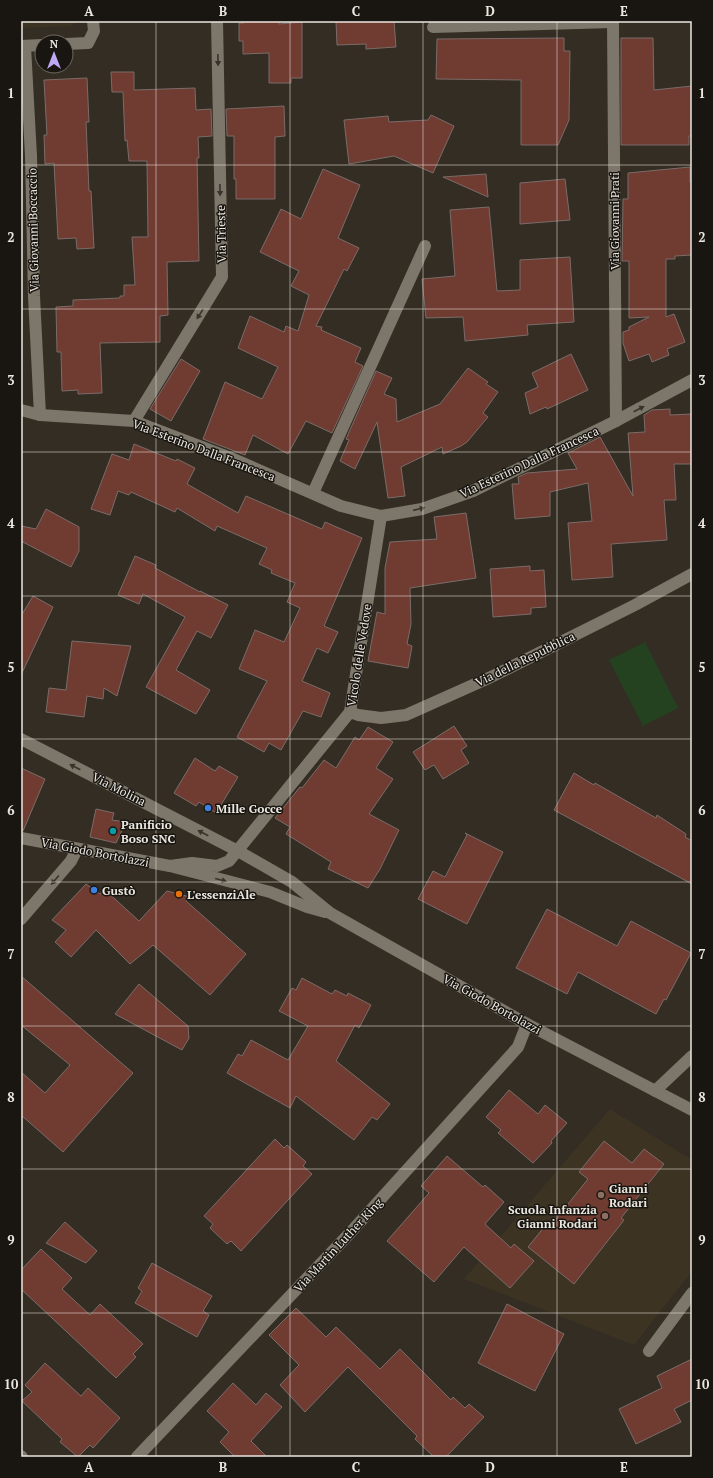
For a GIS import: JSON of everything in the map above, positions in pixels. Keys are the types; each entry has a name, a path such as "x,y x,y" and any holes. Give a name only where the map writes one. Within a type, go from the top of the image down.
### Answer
{"street":[{"path":"74,44 88,43 94,31 94,21"},
{"name":"Via Trieste","path":"134,421 222,277 217,21"},
{"name":"Via Giovanni Prati","path":"434,27 613,21 616,421"},
{"path":"23,46 34,45"},
{"name":"Via Giovanni Boccaccio","path":"23,46 32,156 34,296 40,415"},
{"path":"313,493 424,246"},
{"name":"Via Esterino Dalla Francesca","path":"21,410 40,415 134,421 223,455 341,506 381,516 422,509 473,491 616,421 692,380"},
{"name":"Vicolo delle Vedove","path":"238,851 350,712 381,516"},
{"name":"Via della Repubblica","path":"350,712 358,715 381,718 406,715 498,673 635,605 692,574"},
{"name":"Via Molina","path":"21,739 238,851"},
{"name":"Via Giodo Bortolazzi","path":"21,838 170,866 270,892 307,907 330,913"},
{"path":"21,919 71,861 77,849"},
{"name":"Via Giodo Bortolazzi","path":"170,866 192,863 217,866 229,861 238,851 292,882 330,913 527,1024 692,1110"},
{"name":"Via Martin Luther King","path":"137,1457 350,1233 518,1047 527,1024"},
{"path":"655,1091 692,1056"},
{"path":"649,1351 692,1292"}],"shaded area":[{"path":"21,21 77,21 72,26 21,28"},
{"name":"Scuola Infanzia Gianni Rodari","path":"610,1109 692,1160 692,1271 634,1345 464,1279"}],"green space":[{"path":"645,642 678,708 643,726 609,660"}],"building":[{"path":"244,21 279,21 279,24 302,22 302,78 291,78 291,83 269,83 269,53 243,54 243,41 239,41 239,23 244,23"},
{"path":"336,21 394,21 396,47 366,49 366,44 337,45"},
{"path":"564,38 564,51 570,51 569,120 558,145 521,145 521,80 436,79 437,39"},
{"path":"621,38 653,38 654,90 692,86 692,136 689,136 689,145 621,145"},
{"path":"111,72 134,72 134,90 195,88 196,110 211,109 212,136 198,137 199,261 167,262 168,315 160,316 160,342 100,343 102,393 78,394 78,390 62,391 61,352 57,352 56,307 73,306 73,300 120,298 120,296 124,296 124,285 135,285 132,237 148,237 147,161 129,161 127,140 125,141 123,92 112,92"},
{"path":"87,78 89,122 86,122 89,191 91,191 94,248 77,249 76,238 58,239 54,163 45,164 44,135 47,135 44,80"},
{"path":"284,106 285,136 275,137 275,199 236,199 236,179 234,179 234,136 227,136 226,109"},
{"path":"431,115 454,126 433,173 394,156 349,164 344,120 388,116 389,122 428,120"},
{"path":"690,167 690,182 692,182 692,255 675,256 675,259 666,259 666,317 674,314 685,342 667,349 669,355 652,362 649,354 629,361 623,343 623,332 629,330 629,327 649,317 629,318 629,261 622,261 623,199 628,199 628,173"},
{"path":"323,169 360,185 338,238 359,248 347,271 344,269 316,326 322,327 321,330 361,348 355,362 363,366 332,433 306,421 288,454 253,435 245,455 203,439 225,382 262,399 278,367 238,348 250,316 284,332 286,326 298,331 309,295 291,286 299,271 260,252 281,209 301,219"},
{"path":"486,174 488,197 443,177"},
{"path":"565,179 570,220 520,224 520,183"},
{"path":"489,207 497,291 520,290 520,260 570,257 574,322 527,325 528,335 465,341 463,317 426,318 422,279 455,276 450,210"},
{"path":"571,354 588,390 547,409 546,407 530,414 525,393 538,387 532,373"},
{"path":"181,359 200,371 171,421 150,409"},
{"path":"468,368 488,382 486,384 498,392 483,413 488,417 467,442 461,446 443,454 442,447 401,467 405,496 388,498 377,422 355,469 340,461 349,440 346,439 376,371 392,378 384,394 396,399 397,422 440,404"},
{"path":"670,409 670,415 692,414 692,464 674,464 676,500 664,500 667,540 611,544 613,577 572,580 568,523 592,521 588,483 550,492 550,516 515,519 512,484 519,484 518,477 527,473 577,469 568,453 600,437 633,496 628,433 645,432 644,415 652,410"},
{"path":"134,444 176,461 177,459 195,468 187,484 238,513 246,496 322,529 325,522 362,538 324,626 338,632 328,653 317,648 302,681 330,693 321,717 303,711 281,750 269,743 264,752 237,737 267,681 239,669 255,630 284,642 300,608 287,602 295,583 271,573 272,570 259,564 267,548 217,526 215,531 177,508 175,512 131,492 129,495 118,491 110,515 91,509 112,454 129,460"},
{"path":"46,509 79,527 79,551 71,567 21,541 21,526 36,529"},
{"path":"466,513 476,578 410,588 411,624 407,644 412,646 408,668 368,661 377,612 385,614 385,568 390,542 437,539 434,517"},
{"path":"135,556 156,565 155,568 228,605 211,638 197,631 176,670 210,690 196,714 146,687 185,617 143,594 139,604 118,595"},
{"path":"530,566 530,571 544,570 546,607 531,608 531,614 493,617 490,569"},
{"path":"33,596 53,607 21,675 21,616"},
{"path":"72,641 131,646 117,696 104,688 103,699 87,696 84,717 46,712 49,688 66,690"},
{"path":"454,726 467,746 461,750 469,763 443,779 434,765 425,770 413,752"},
{"path":"368,727 393,742 376,768 393,779 369,814 399,830 380,869 368,888 328,869 331,862 286,834 290,827 275,818 300,787 302,788 324,760 336,768 355,737 359,740"},
{"path":"195,758 215,771 219,766 238,777 216,813 199,802 196,806 174,793"},
{"path":"21,768 45,779 23,831 21,831"},
{"path":"574,773 594,785 595,783 656,818 657,815 686,834 685,837 692,841 692,884 554,810"},
{"name":"Panificio Boso SNC","path":"96,809 114,813 112,820 126,822 116,843 90,837"},
{"path":"465,833 503,852 467,924 418,899 433,871 445,877 467,835"},
{"path":"86,884 100,894 104,889 139,921 167,891 190,897 186,901 246,954 210,995 153,945 130,964 96,930 71,957 55,942 66,930 52,920"},
{"path":"547,909 617,946 631,921 691,953 666,1000 664,999 656,1014 578,972 567,994 516,968"},
{"path":"21,976 133,1073 63,1152 21,1115 21,1072 45,1093 70,1065 21,1025"},
{"path":"302,978 332,994 335,990 347,996 348,993 371,1005 359,1028 355,1025 336,1061 390,1104 377,1120 372,1117 354,1140 296,1096 290,1108 227,1073 238,1054 242,1056 251,1040 288,1060 308,1026 279,1011 292,988 296,990"},
{"path":"139,984 188,1026 189,1038 182,1050 115,1014"},
{"path":"509,1090 538,1114 545,1105 567,1123 551,1141 552,1143 533,1163 498,1133 501,1130 486,1117"},
{"path":"275,1139 284,1148 287,1145 306,1162 303,1166 312,1174 241,1251 231,1241 227,1244 210,1228 213,1224 204,1216"},
{"path":"604,1141 632,1163 644,1149 664,1164 621,1218 624,1220 574,1284 528,1247 545,1226 549,1228 588,1179 579,1172"},
{"path":"447,1156 483,1187 485,1185 504,1202 485,1224 511,1248 514,1244 534,1261 510,1288 464,1247 434,1282 387,1241 429,1193 421,1186"},
{"path":"65,1222 97,1251 86,1263 46,1243"},
{"path":"41,1249 72,1278 62,1289 90,1315 100,1304 143,1344 133,1354 136,1357 116,1378 21,1289 21,1270"},
{"path":"152,1263 212,1296 203,1311 209,1315 197,1337 135,1303 142,1291 138,1288"},
{"path":"507,1304 564,1334 535,1391 478,1363"},
{"path":"296,1308 326,1337 336,1327 380,1369 400,1349 451,1400 453,1397 465,1408 469,1404 484,1417 446,1457 434,1457 415,1439 417,1436 348,1367 305,1412 280,1385 299,1365 269,1335"},
{"path":"692,1359 692,1400 674,1409 681,1422 636,1444 619,1409 662,1388 657,1376"},
{"path":"45,1363 81,1396 88,1388 120,1418 93,1448 90,1445 78,1457 60,1442 62,1439 22,1401 32,1392 25,1385"},
{"path":"233,1383 256,1405 266,1393 282,1407 251,1441 267,1457 235,1457 220,1442 229,1432 207,1411"}],"place":[{"name":"Mille Gocce","path":"208,808"},
{"name":"Panificio Boso SNC","path":"113,831"},
{"name":"Gustò","path":"94,890"},
{"name":"L'essenziAle","path":"179,894"},
{"name":"Gianni Rodari","path":"601,1195"},
{"name":"Scuola Infanzia Gianni Rodari","path":"605,1216"}]}
